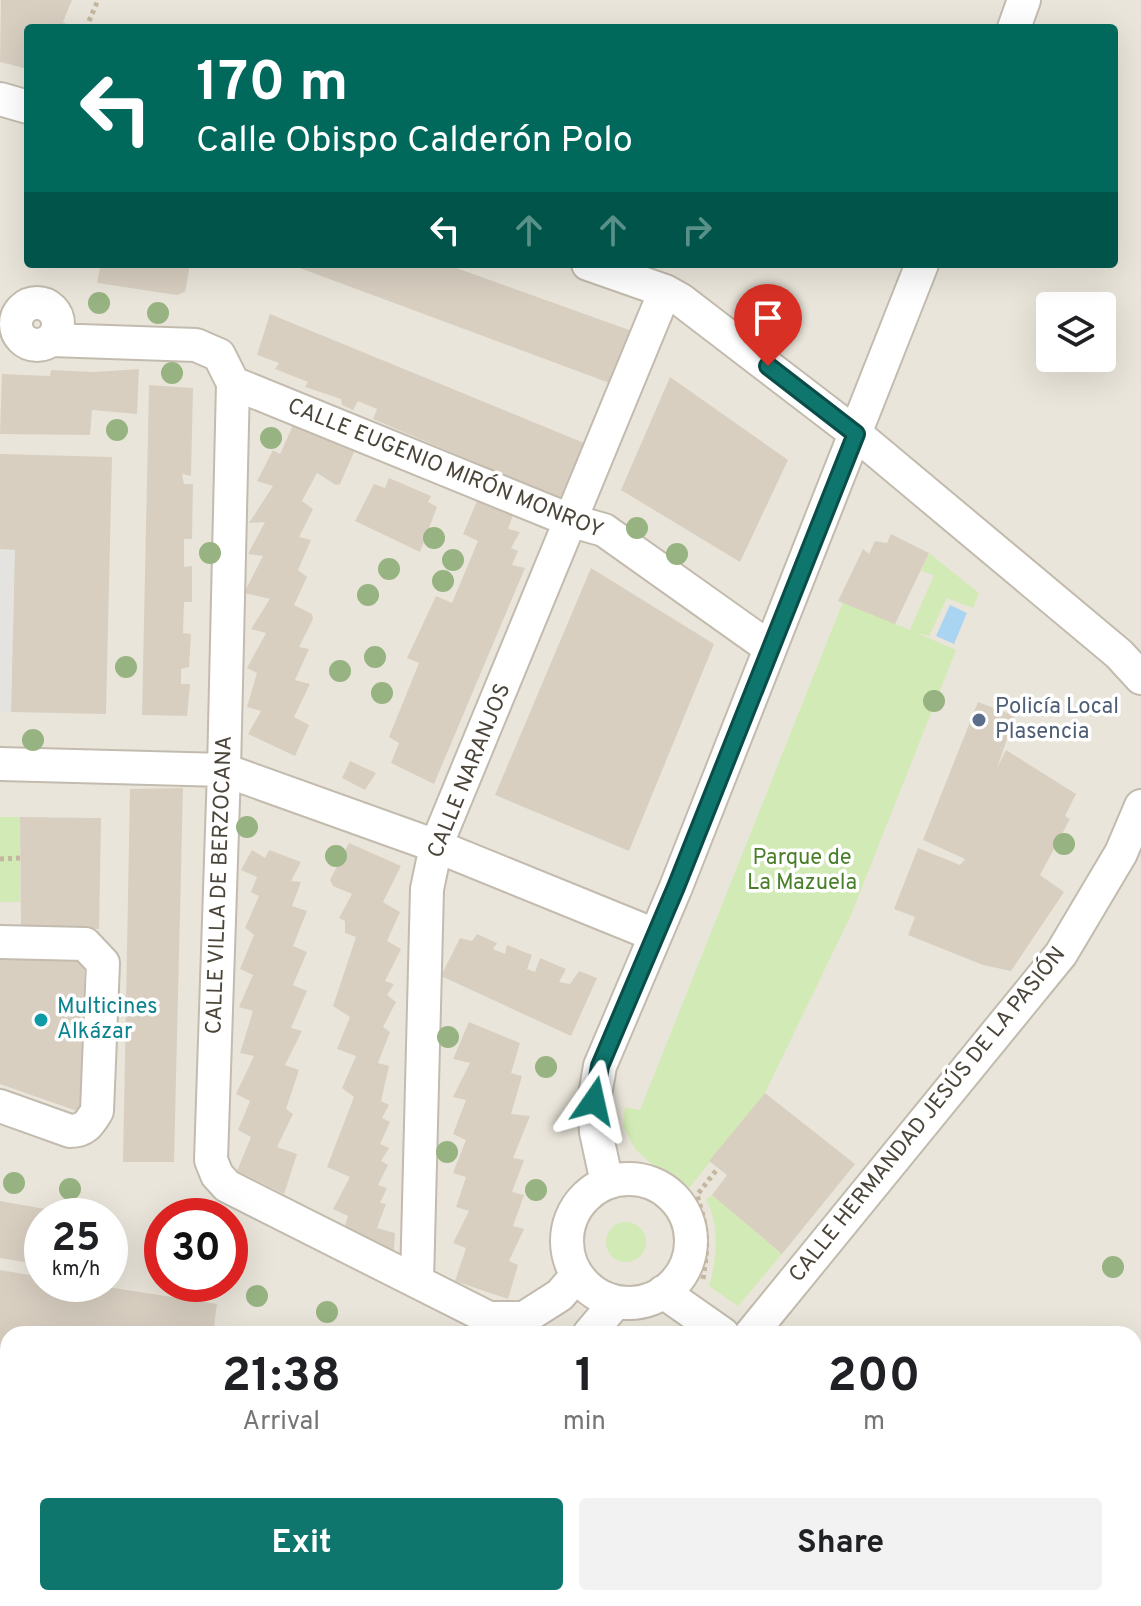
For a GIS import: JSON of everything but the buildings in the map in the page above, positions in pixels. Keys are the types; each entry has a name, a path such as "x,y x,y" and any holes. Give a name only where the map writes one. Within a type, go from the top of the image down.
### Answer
{"street":[{"path":"1015,24 1024,0"},
{"path":"599,268 665,291 681,300 856,434 1119,654 1141,678"},
{"path":"607,1183 596,1132 594,1101 600,1066 920,268"},
{"name":"CALLE NARANJOS","path":"417,1281 427,889 436,846 665,291"},
{"path":"51,340 196,345 219,355 233,383"},
{"name":"CALLE EUGENIO MIRÓN MONROY","path":"233,383 572,521 604,530 770,648"},
{"name":"CALLE VILLA DE BERZOCANA","path":"233,383 211,1160 217,1175 227,1186 489,1318 524,1318 560,1295 577,1275"},
{"path":"0,764 224,770 436,846 655,935"},
{"name":"CALLE HERMANDAD JESÚS DE LA PASIÓN","path":"758,1326 1061,954 1121,853 1141,806"},
{"path":"0,942 85,944 103,963 97,1111 89,1124 81,1131 70,1131 0,1106"},
{"path":"625,1179 645,1180 662,1188 677,1201 687,1218 691,1237 689,1256 682,1274 653,1298 635,1303 601,1297 577,1275 569,1258 569,1222 590,1192 607,1183 625,1179"},
{"path":"663,1292 712,1326"},
{"path":"596,1326 616,1302"}],"path":[{"path":"89,21 98,0"},
{"path":"0,859 20,858"},
{"path":"703,1279 708,1251 706,1220 697,1195 718,1168"}],"shaded area":[{"path":"0,0 1141,0 1141,1326 0,1326"},
{"path":"0,549 15,550 11,712 0,712"}],"green space":[{"name":"Parque de La Mazuela","path":"929,553 979,593 973,608 947,598 929,636 917,633 956,650 851,915 765,1093 685,1193 635,1149 623,1126 625,1107 640,1110 843,602 910,630 934,575 921,571"},
{"path":"0,817 20,817 20,902 0,902"},
{"path":"712,1195 782,1254 738,1306 709,1286 716,1242 714,1220 706,1200"},
{"path":"626,1222 640,1228 646,1242 640,1256 626,1262 612,1256 606,1242 612,1228"}],"water":[{"path":"950,605 967,613 954,644 936,636"}],"place":[{"name":"Policía Local Plasencia","path":"979,720"},
{"name":"Multicines Alkázar","path":"41,1020"}],"route":[{"path":"594,1101 600,1066 676,887 856,434 768,366"}]}
